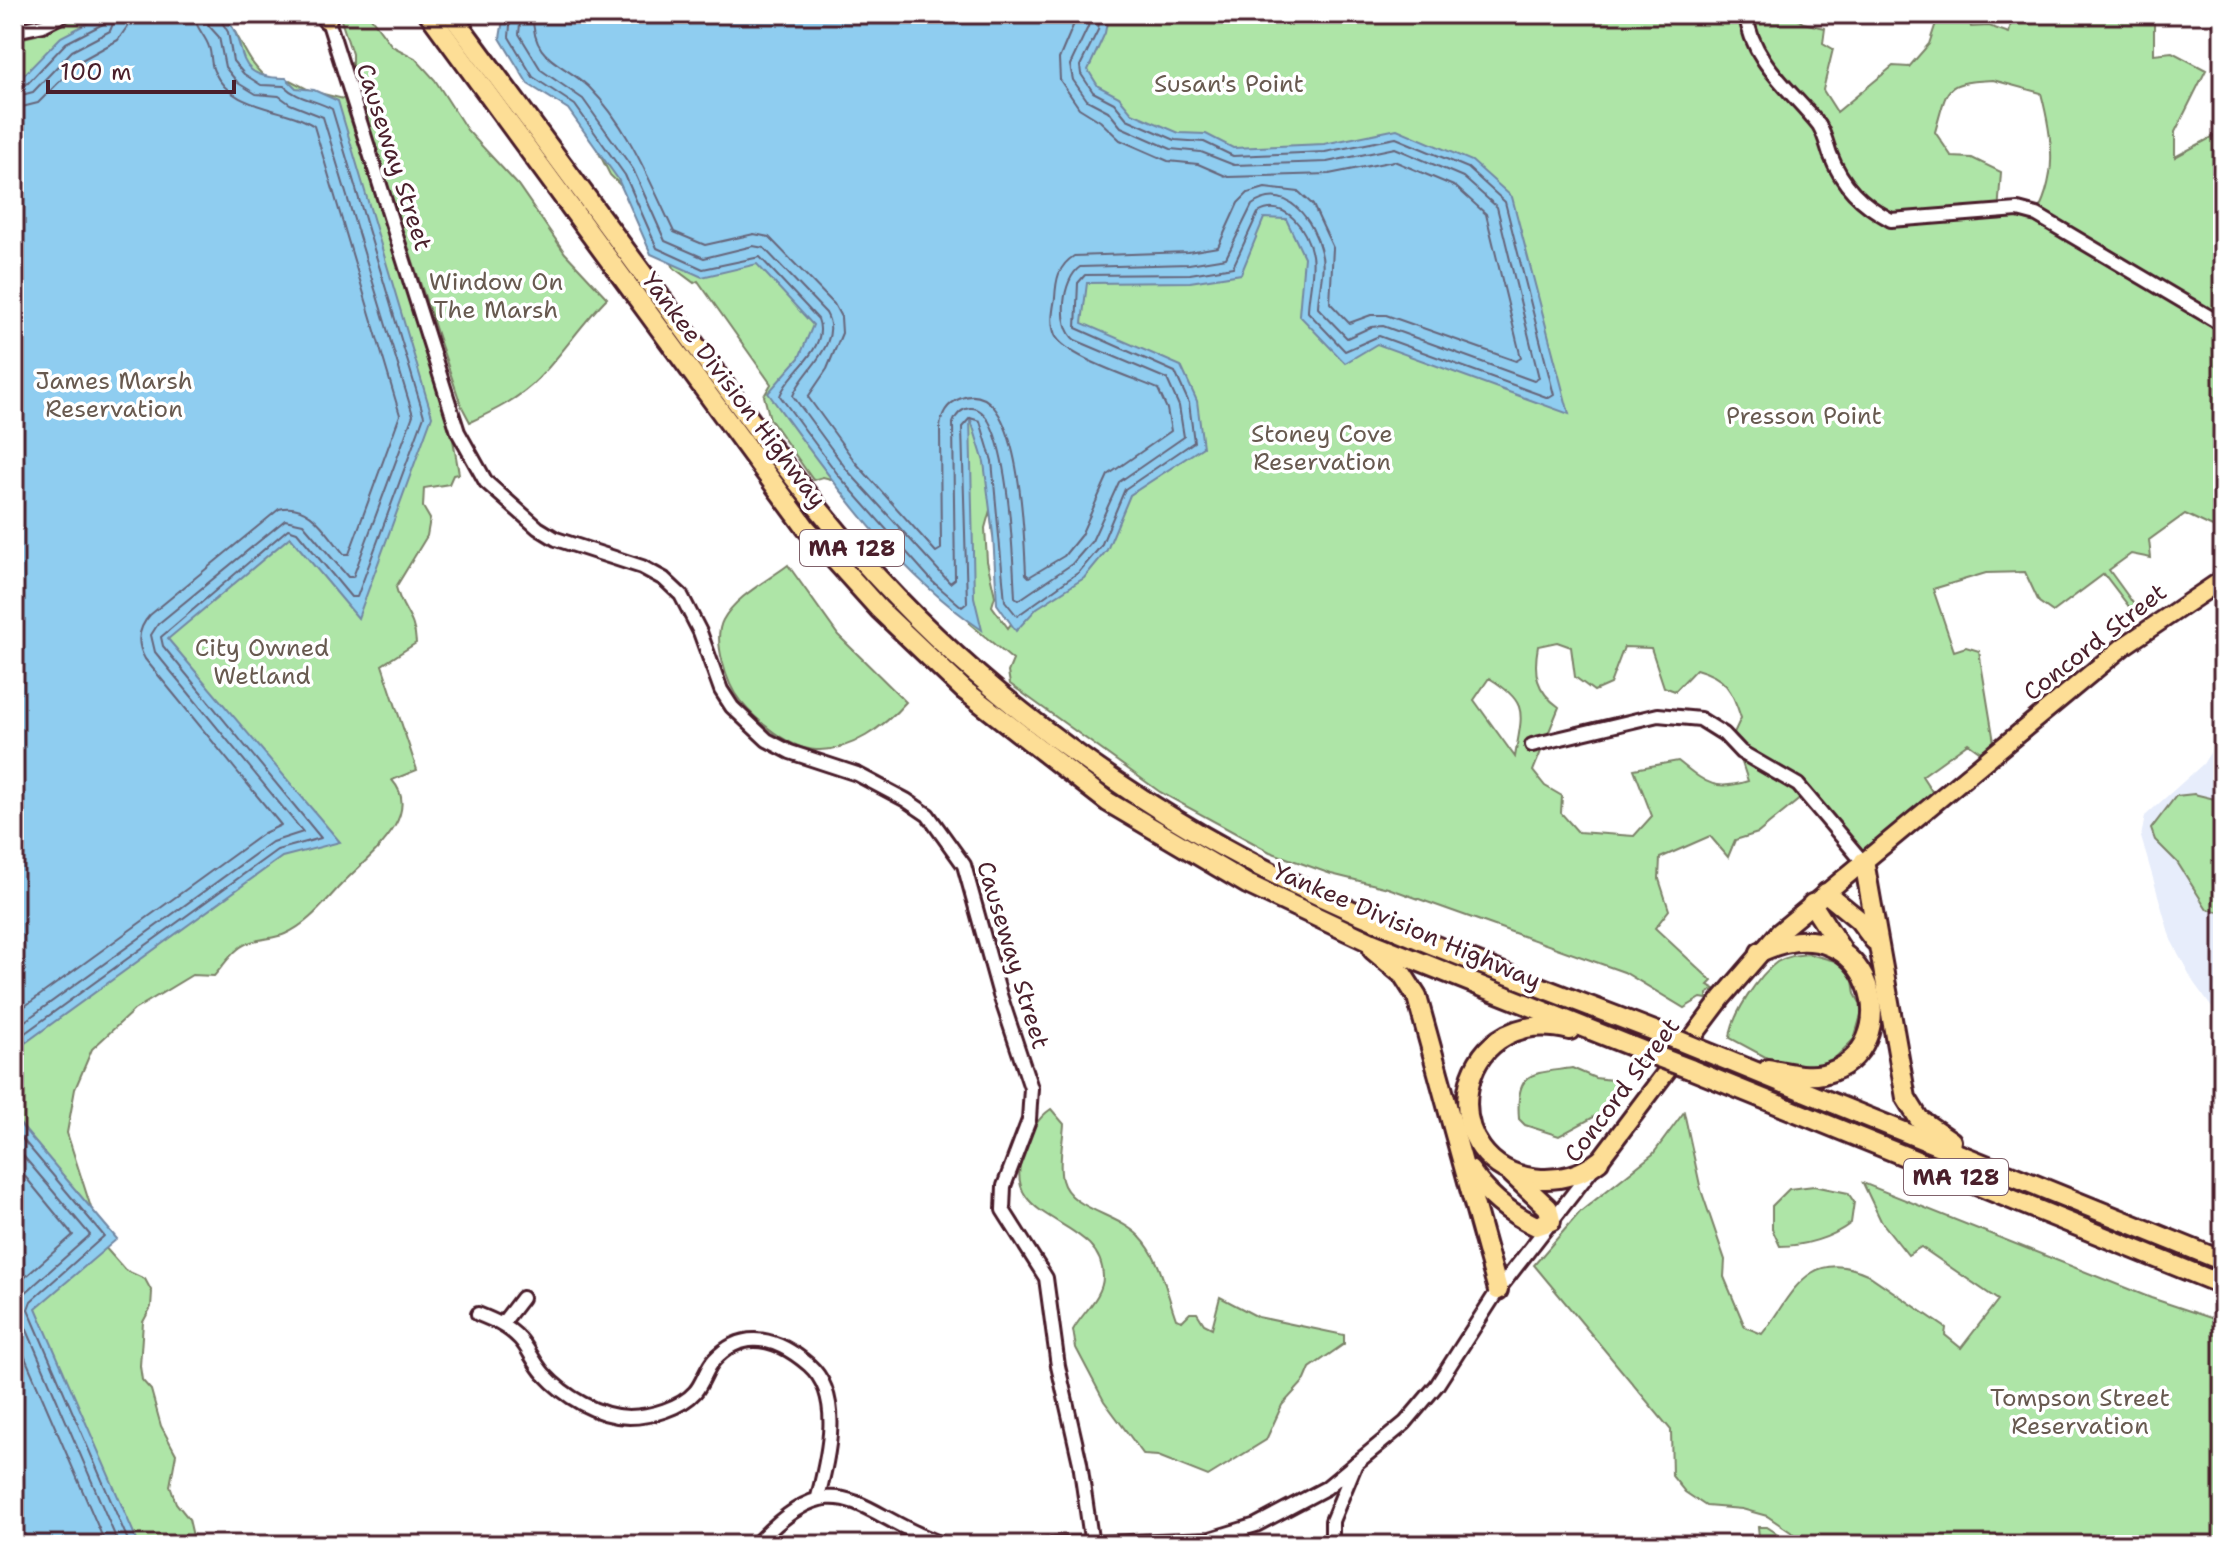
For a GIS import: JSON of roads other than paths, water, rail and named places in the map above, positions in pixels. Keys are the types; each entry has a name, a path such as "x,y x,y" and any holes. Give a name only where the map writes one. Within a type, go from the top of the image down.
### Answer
{"highway":[{"path":"420,14 514,130"},
{"name":"Yankee Division Highway","path":"429,14 773,486 879,609 964,690 1073,776 1144,825 1247,884 1370,942 2223,1285"},
{"name":"Yankee Division Highway","path":"451,14 790,474 863,562 991,685 1110,776 1203,836 1351,909 2223,1261"},
{"path":"1863,861 1900,1074 1906,1098 1919,1119 1953,1143 2102,1212"},
{"path":"1247,884 1372,949 1403,975 1420,1007 1466,1164 1498,1290"},
{"path":"1819,899 1859,920 1878,950"},
{"path":"1704,1051 1797,1074 1818,1075 1841,1067 1863,1044 1872,1008 1864,976 1845,953 1819,899"},
{"path":"1760,952 1795,940 1826,944 1845,953"},
{"path":"1466,1164 1478,1182 1508,1210 1536,1226 1551,1221 1548,1208 1477,1141 1466,1107 1470,1077 1492,1044 1518,1029 1546,1026 1584,1033 1656,1056"},
{"path":"1508,1170 1527,1177 1556,1178 1582,1171 1599,1161"}],"main road":[{"name":"Concord Street","path":"1599,1161 1760,952 1863,861 2124,646 2223,579"}],"street":[{"path":"14,31 43,25 65,14"},
{"path":"1746,14 1750,34 1768,66 1782,87 1820,126 1841,178 1856,197 1875,211 1891,220 2018,210 2037,215 2223,325"},
{"name":"Causeway Street","path":"327,16 458,432 486,482 544,532 642,567 677,591 700,632 721,690 732,707 767,740 790,752 878,784 928,815 950,842 970,877 1000,995 1031,1088 1029,1120 1004,1186 1003,1210 1046,1278 1067,1416 1093,1543"},
{"path":"1532,745 1658,715 1700,719 1724,734 1741,752 1798,785 1863,861"},
{"name":"Concord Street","path":"1049,1545 1189,1542 1229,1535 1256,1525 1326,1488 1405,1423 1437,1385 1498,1290 1599,1161"},
{"path":"502,1324 522,1298"},
{"path":"478,1314 502,1324 520,1339 543,1373 567,1395 595,1410 628,1417 671,1409 695,1392 712,1363 727,1348 748,1338 769,1339 798,1356 819,1374 829,1400 828,1456 818,1497"},
{"path":"1332,1545 1332,1521 1356,1463"},
{"path":"755,1545 789,1512 818,1497 850,1499 945,1545"}],"water":[{"path":"105,14 222,14 237,36 248,66 255,72 267,77 286,78 296,88 314,90 338,101 432,416 358,618 290,537 168,639 340,842 282,857 14,1051 14,80 22,77 61,37"},
{"path":"504,14 1112,14 1108,17 1105,33 1088,70 1098,86 1119,97 1132,113 1179,133 1206,134 1233,148 1324,144 1397,129 1472,161 1512,197 1569,414 1377,344 1345,363 1299,315 1304,257 1286,219 1264,218 1241,274 1190,282 1087,283 1082,323 1181,366 1197,401 1203,447 1130,495 1107,550 1084,578 1037,608 1016,631 997,604 984,462 970,417 974,597 982,630 920,580 892,551 840,490 768,393 799,358 813,325 757,264 702,277 651,254 618,179 568,109 528,84 500,38"},
{"path":"14,1117 117,1239 36,1308 139,1545 14,1545"}],"park label":[{"name":"Susan's Point","path":"1229,84"},
{"name":"Window On The Marsh","path":"496,296"},
{"name":"James Marsh Reservation","path":"114,395"},
{"name":"Presson Point","path":"1804,416"},
{"name":"Stoney Cove Reservation","path":"1322,448"},
{"name":"City Owned Wetland","path":"262,662"},
{"name":"Tompson Street Reservation","path":"2080,1412"}]}
